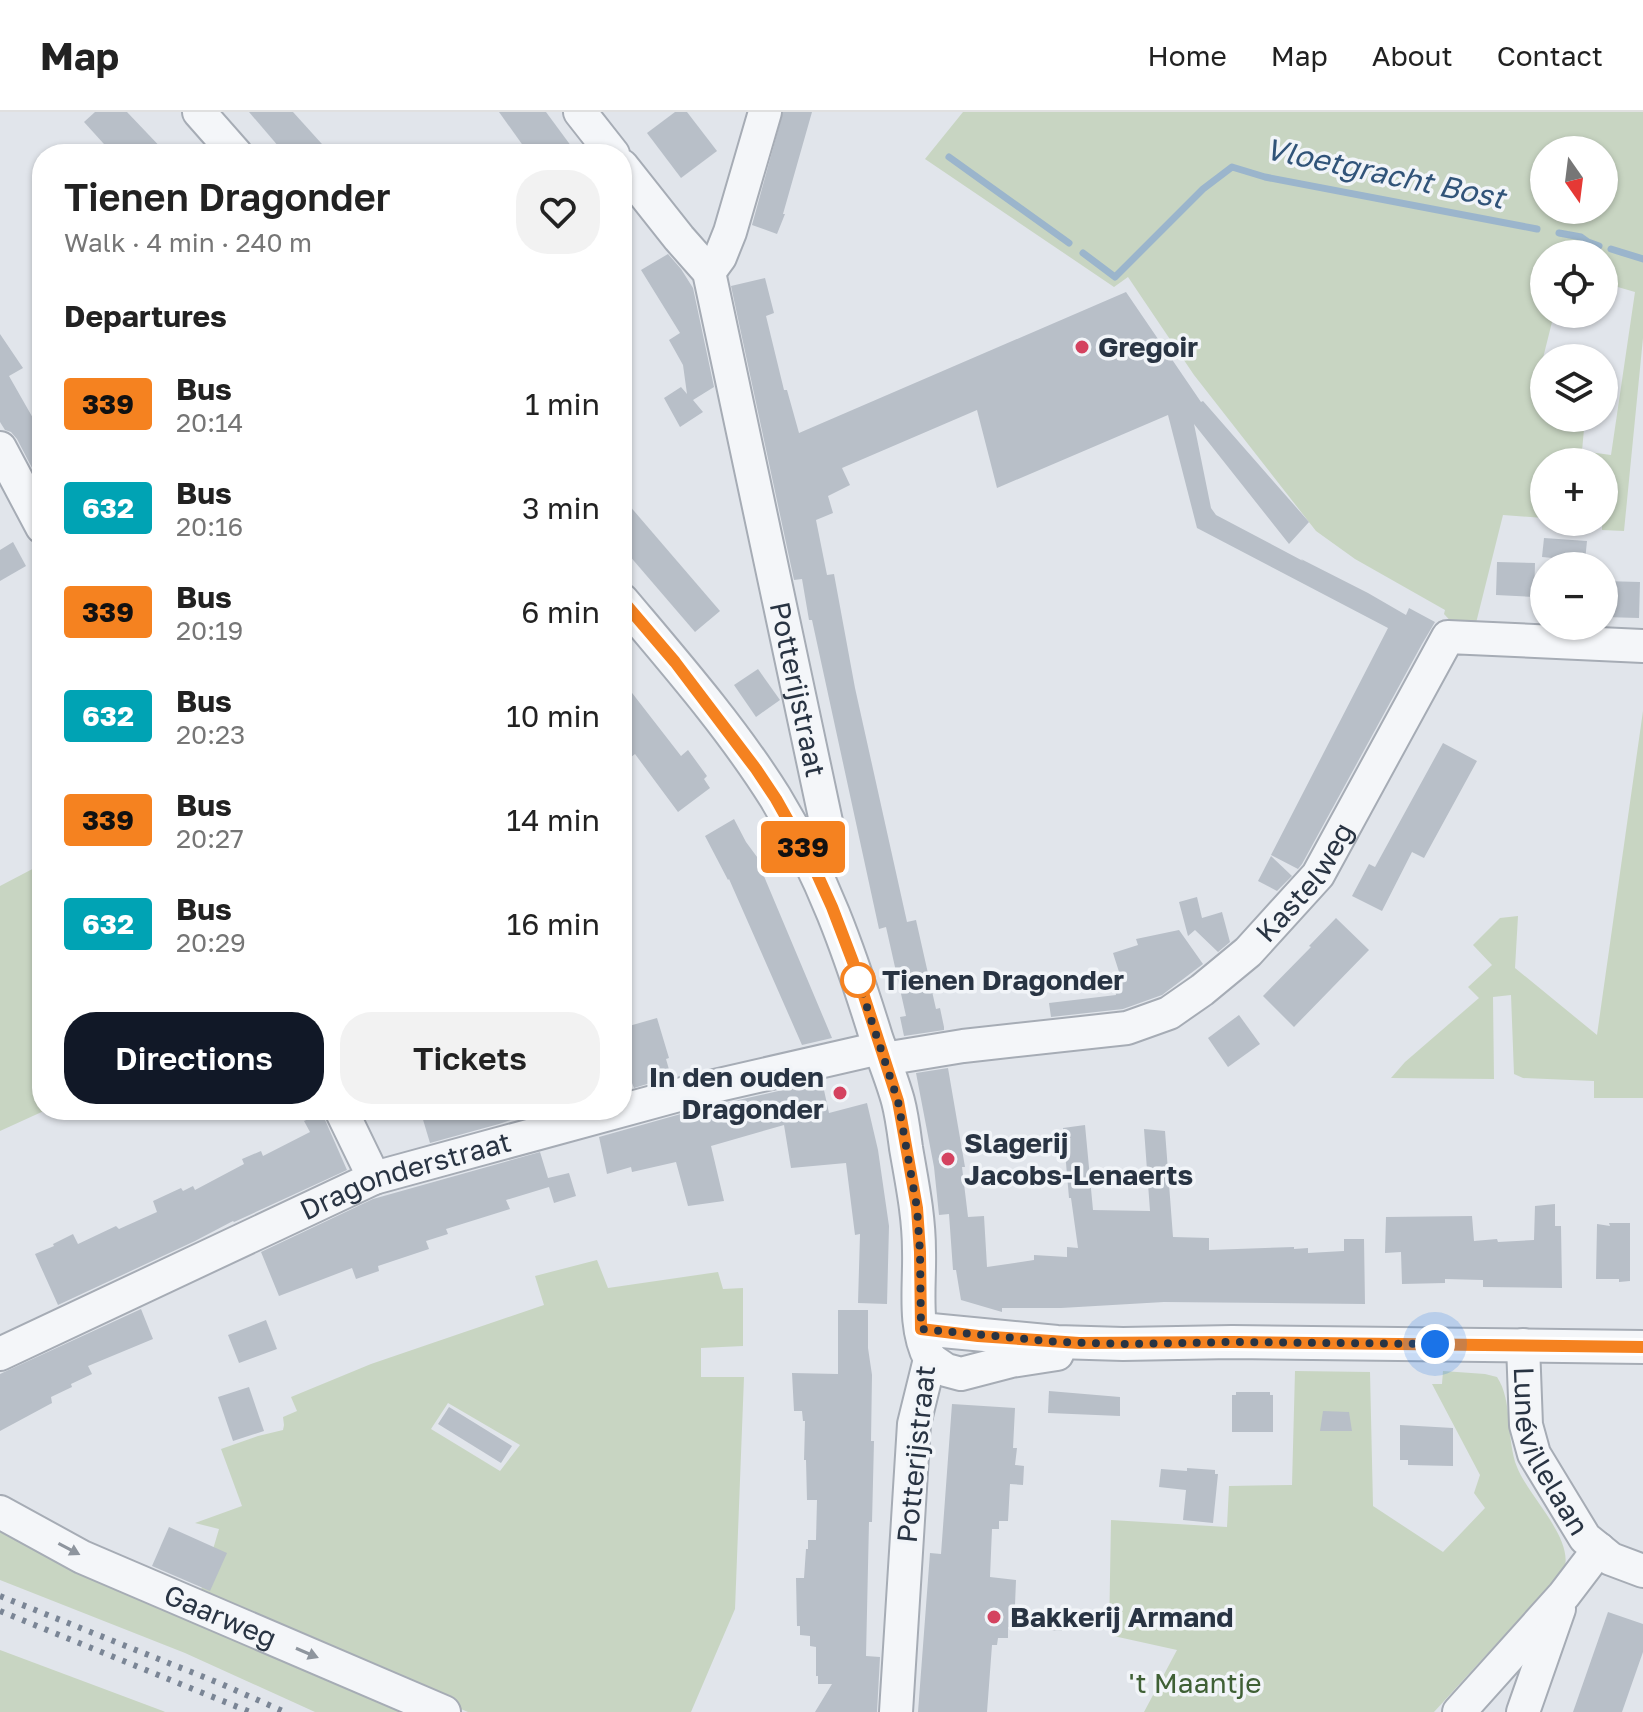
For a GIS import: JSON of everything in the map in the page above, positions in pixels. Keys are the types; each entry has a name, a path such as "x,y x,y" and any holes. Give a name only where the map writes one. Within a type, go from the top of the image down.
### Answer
{"street":[{"path":"199,112 227,144"},
{"path":"580,112 605,144"},
{"path":"632,179 709,272 720,257 730,232 765,112"},
{"name":"Potterijstraat","path":"709,272 828,831 826,853 813,865 853,962 898,1101 917,1208 925,1344 914,1424 896,1712"},
{"path":"0,448 32,508"},
{"path":"632,612 675,662 756,769 813,865"},
{"name":"Kastelweg","path":"882,1054 1127,1028 1169,1013 1202,990 1248,952 1318,875 1448,637 1643,646"},
{"name":"Dragonderstraat","path":"632,1108 697,1090 882,1054"},
{"path":"346,1120 374,1178"},
{"name":"Dragonderstraat","path":"0,1354 374,1178 587,1120"},
{"path":"925,1344 1232,1342 1643,1347"},
{"name":"Lunévillelaan","path":"1523,1345 1526,1425 1534,1454 1585,1538 1611,1559 1643,1571"},
{"name":"Gaarweg","path":"0,1512 82,1557 444,1712"},
{"name":"Lunévillelaan","path":"1459,1712 1564,1595 1599,1549"},
{"name":"Lunévillelaan","path":"1523,1712 1564,1595"}],"green space":[{"path":"963,112 1643,112 1643,338 1624,531 1618,531 1618,448 1612,448 1614,432 1618,432 1618,407 1635,292 1618,287 1618,240 1530,240 1530,328 1550,328 1546,344 1530,344 1530,432 1584,432 1582,448 1530,448 1530,517 1503,515 1474,631 1456,627 1444,614 1445,610 1355,559 1316,531 1194,375 1128,277 1114,287 925,159"},
{"path":"1643,711 1643,1098 1594,1098 1594,1081 1523,1078 1514,1074 1511,995 1493,997 1494,1079 1391,1078 1405,1062 1479,998 1468,987 1492,965 1473,945 1500,918 1518,916 1515,968 1597,1035"},
{"path":"32,869 32,1116 0,1131 0,886"},
{"path":"597,1260 608,1288 718,1272 723,1289 743,1288 743,1346 701,1348 701,1377 744,1377 735,1609 691,1712 468,1712 215,1607 219,1598 201,1590 219,1529 195,1523 242,1506 221,1449 283,1430 283,1417 297,1411 291,1397 371,1364 544,1305 535,1276","holes":["448,1403 520,1445 500,1471 431,1429"]},
{"name":"'t Maantje","path":"1295,1371 1370,1372 1373,1506 1443,1552 1485,1508 1474,1493 1480,1475 1432,1384 1442,1384 1443,1371 1497,1377 1505,1397 1517,1467 1557,1531 1566,1558 1564,1570 1434,1712 1144,1712 1177,1650 1109,1635 1111,1520 1227,1527 1229,1486 1292,1485"},
{"path":"0,1529 403,1712 315,1712 185,1653 0,1580"},
{"path":"0,1650 163,1711 165,1712 0,1712"}],"building":[{"path":"95,112 127,112 157,144 104,144 84,122"},
{"path":"249,112 293,112 322,144 276,144"},
{"path":"499,112 546,112 570,144 522,144"},
{"path":"675,112 687,112 717,151 681,178 647,133"},
{"path":"783,112 812,112 777,234 752,225"},
{"path":"668,254 693,288 714,387 693,400 703,412 680,427 664,398 681,387 687,394 683,365 669,340 680,333 641,270"},
{"path":"765,278 774,313 766,316 784,390 787,390 799,433 1126,292 1201,402 1309,522 1289,544 1194,424 1211,508 1216,515 1406,615 1409,608 1435,622 1298,869 1271,855 1388,628 1197,528 1168,415 997,488 977,410 842,468 850,485 828,496 833,513 816,520 827,575 834,574 855,688 907,922 916,920 936,1009 940,1008 944,1027 944,1030 904,1036 900,1017 906,1016 886,927 879,929 802,579 794,580 731,286"},
{"path":"0,334 23,368 9,376 32,416 32,468 17,439 0,422"},
{"path":"632,509 720,611 695,632 632,559"},
{"path":"1544,538 1587,541 1586,552 1543,552"},
{"path":"13,542 26,566 0,581 0,550"},
{"path":"1497,562 1530,563 1530,597 1496,595"},
{"path":"1618,581 1640,582 1639,618 1618,617"},
{"path":"758,669 780,700 756,717 734,685"},
{"path":"632,693 681,756 688,750 707,776 704,779 710,788 678,812 635,754 632,756"},
{"path":"1443,743 1477,761 1424,858 1412,852 1382,911 1352,896 1369,864 1375,867"},
{"path":"734,819 760,861 832,1038 802,1045 729,879 705,836"},
{"path":"1271,856 1292,876 1277,891 1258,881"},
{"path":"1197,897 1202,918 1222,912 1230,942 1218,952 1195,930 1188,936 1179,902"},
{"path":"1336,918 1369,950 1294,1027 1263,996"},
{"path":"1179,930 1203,964 1162,995 1123,1009 1051,1017 1049,1003 1116,995 1113,977 1120,975 1113,953 1138,945 1136,939"},
{"path":"1239,1015 1260,1044 1228,1067 1208,1038"},
{"path":"657,1018 669,1058 666,1059 670,1073 634,1088 632,1083 632,1025"},
{"path":"948,1068 965,1167 962,1167 968,1217 984,1216 987,1267 1034,1260 1034,1255 1067,1257 1067,1247 1078,1248 1069,1198 1063,1128 1085,1125 1093,1210 1150,1211 1144,1129 1165,1131 1173,1237 1209,1238 1209,1250 1294,1247 1308,1248 1308,1253 1344,1251 1344,1239 1364,1239 1365,1304 1164,1302 1002,1308 1002,1312 961,1300 956,1270 953,1270 949,1214 939,1215 934,1167 916,1073"},
{"path":"822,1081 829,1113 867,1103 878,1150 889,1226 887,1304 858,1303 860,1234 855,1235 846,1163 791,1168 784,1125 711,1146 724,1201 688,1206 676,1162 632,1172 631,1167 607,1174 599,1137 702,1108 703,1111"},
{"path":"325,1120 347,1170 58,1305 35,1254 73,1234 78,1244 116,1226 119,1229 157,1212 153,1201 181,1188 183,1191 193,1186 195,1190 244,1164 242,1159 261,1151 263,1156 310,1132 304,1121"},
{"path":"423,1120 511,1120 499,1124 430,1143"},
{"path":"540,1152 548,1178 569,1173 576,1196 554,1203 549,1187 506,1200 510,1209 446,1229 448,1234 426,1241 429,1249 378,1266 379,1271 356,1279 352,1268 279,1296 261,1252 373,1199"},
{"path":"1555,1204 1555,1226 1561,1226 1562,1288 1483,1287 1483,1280 1445,1279 1445,1283 1402,1284 1401,1252 1385,1253 1386,1217 1472,1216 1474,1241 1534,1240 1535,1206"},
{"path":"1609,1223 1630,1223 1630,1281 1596,1279 1597,1224 1610,1226"},
{"path":"141,1309 153,1339 88,1366 92,1374 51,1397 52,1403 0,1431 0,1374"},
{"path":"838,1310 868,1310 872,1375 871,1441 874,1441 866,1656 880,1657 877,1712 815,1712 832,1684 818,1684 816,1647 810,1646 810,1636 800,1635 800,1626 797,1626 796,1578 804,1578 808,1540 816,1540 817,1500 807,1500 805,1421 802,1411 794,1411 792,1373 838,1374"},
{"path":"266,1320 277,1349 239,1363 228,1335"},
{"path":"249,1387 264,1431 233,1441 218,1397"},
{"path":"1049,1391 1120,1397 1120,1416 1048,1413"},
{"path":"1236,1392 1270,1392 1273,1395 1273,1432 1232,1432 1232,1395"},
{"path":"952,1404 1015,1408 1013,1448 1017,1448 1015,1465 1024,1466 1023,1485 1010,1484 1008,1521 999,1521 999,1529 992,1529 990,1577 1016,1580 1015,1605 1028,1607 1028,1610 1064,1613 1062,1631 1008,1627 1008,1638 998,1638 997,1645 992,1645 987,1712 918,1712 930,1553 941,1554"},
{"path":"449,1407 512,1446 501,1463 438,1424"},
{"path":"1323,1411 1349,1412 1352,1431 1320,1431"},
{"path":"1400,1425 1453,1428 1453,1466 1408,1465 1408,1460 1400,1460"},
{"path":"1187,1468 1215,1470 1218,1474 1213,1523 1183,1520 1186,1490 1159,1487 1161,1469 1187,1471"},
{"path":"169,1527 227,1553 210,1591 152,1566"},
{"path":"1608,1612 1643,1624 1643,1652 1622,1712 1573,1712"}],"waterway":[{"name":"Vloetgracht Bost","path":"949,157 1069,243"},
{"name":"Vloetgracht Bost","path":"1083,253 1115,277 1203,189 1232,167 1265,177 1537,229"},
{"name":"Vloetgracht Bost","path":"1559,233 1585,240"},
{"name":"Vloetgracht Bost","path":"1618,251 1643,259"}],"railway":[{"path":"0,1596 285,1712"},
{"path":"0,1611 250,1712"}],"bus line":[{"name":"339","path":"632,612 675,662 756,769 813,865 832,907 898,1101 917,1208 921,1329 1079,1343 1643,1347"}],"place":[{"name":"Gregoir","path":"1082,347"},
{"name":"Tienen Dragonder","path":"858,980"},
{"name":"In den ouden Dragonder","path":"840,1093"},
{"name":"Slagerij Jacobs-Lenaerts","path":"948,1159"},
{"name":"Bakkerij Armand","path":"994,1617"}],"route":[{"path":"858,980 898,1101 917,1208 921,1329 1057,1342 1123,1344 1435,1344"}]}
